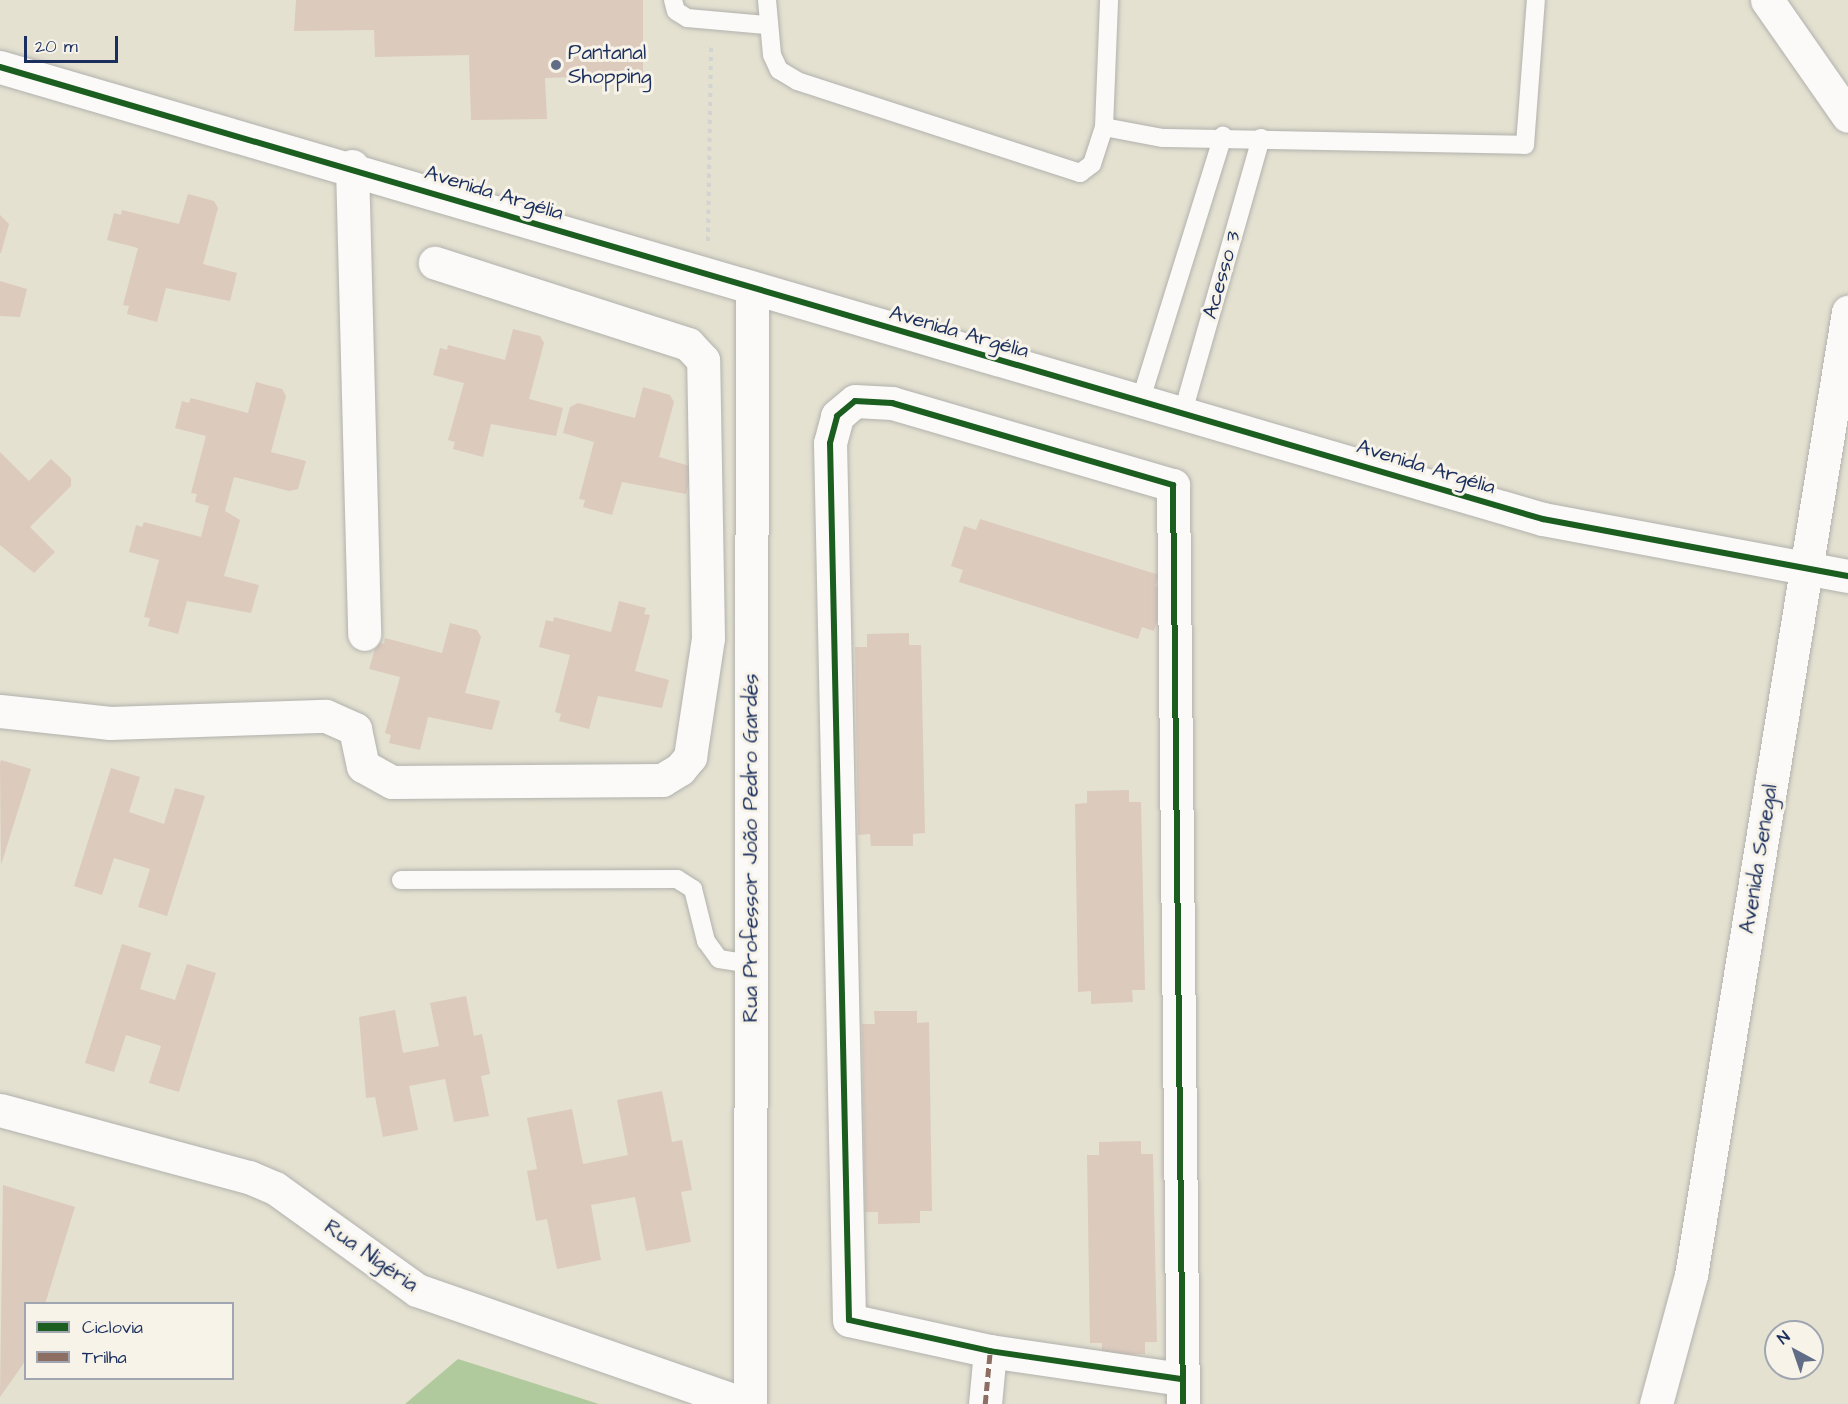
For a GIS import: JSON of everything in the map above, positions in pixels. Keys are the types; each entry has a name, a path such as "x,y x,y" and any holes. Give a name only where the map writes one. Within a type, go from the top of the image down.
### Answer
{"street":[{"path":"1767,0 1848,116"},
{"name":"Avenida Argélia","path":"0,67 352,166 752,291 1141,399 1543,519 1848,576"},
{"path":"352,166 364,634"},
{"path":"0,711 110,723 326,716 354,729 363,766 392,782 662,780 680,769 690,757 708,638 703,360 688,344 435,263"},
{"name":"Rua Professor João Pedro Gardés","path":"747,1404 752,291"},
{"name":"Avenida Senegal","path":"1656,1404 1691,1275 1848,312"},
{"path":"855,401 892,403 1173,485 1182,1392 849,1320 830,443 837,416 855,401"},
{"name":"Rua Nigéria","path":"0,1110 249,1177 275,1188 417,1290 747,1404"},
{"path":"985,1404 990,1351"}],"lane":[{"path":"673,0 681,16 766,25"},
{"path":"767,0 766,25 779,70 797,81 1080,173 1092,164 1104,127 1108,0"},
{"path":"1104,127 1162,138 1224,135 1525,145 1536,0"},
{"name":"Acesso 3","path":"1141,399 1224,135"},
{"name":"Acesso 3","path":"1183,412 1261,138"},
{"path":"401,879 677,879 693,889 706,941 719,958 750,964"}],"path":[{"path":"708,277 711,20"}],"green space":[{"path":"458,1359 599,1404 405,1404"}],"building":[{"name":"Pantanal Shopping","path":"296,0 643,0 643,74 545,78 547,119 471,120 469,55 375,57 374,30 294,31"},
{"path":"188,194 214,201 218,208 203,264 237,273 230,301 166,288 157,322 127,314 129,306 123,305 138,248 107,240 114,213 121,215 122,210 179,224"},
{"path":"0,215 9,224 1,253 0,253"},
{"path":"0,281 27,289 20,317 0,316"},
{"path":"513,329 540,336 544,343 529,399 563,408 556,436 491,424 483,457 453,449 455,442 448,440 464,383 433,375 440,348 447,350 448,345 505,360"},
{"path":"256,382 282,389 286,396 271,452 306,461 298,489 289,491 234,477 225,511 240,520 224,576 259,585 251,613 187,601 178,634 148,626 150,618 144,617 159,560 129,552 136,525 142,527 144,522 201,537 209,506 195,502 197,494 191,493 206,436 175,428 182,401 189,403 191,398 248,413"},
{"path":"643,387 670,395 674,402 659,457 693,467 686,494 622,482 612,515 583,507 585,500 579,499 594,442 563,433 570,407 578,403 635,418"},
{"path":"0,452 29,481 51,459 71,478 71,486 30,527 55,552 34,573 0,545"},
{"path":"980,519 1159,575 1155,586 1167,590 1154,631 1142,627 1138,639 959,582 963,570 951,566 964,526 976,530"},
{"path":"619,601 646,608 644,614 650,615 635,671 669,680 662,708 598,696 589,729 559,721 561,714 555,712 570,655 539,647 546,620 553,622 554,617 611,632"},
{"path":"450,623 477,630 481,637 465,693 500,701 492,730 428,717 420,750 389,743 391,735 385,733 400,677 369,669 377,642 384,644 385,638 442,653"},
{"path":"909,633 909,645 921,645 925,833 913,834 913,846 871,846 870,834 858,835 855,647 867,647 867,634"},
{"path":"1,760 31,769 1,865 0,763"},
{"path":"111,768 140,777 129,812 164,824 175,788 205,796 167,916 138,907 150,869 114,858 102,895 74,886"},
{"path":"1129,790 1129,802 1141,802 1145,990 1132,990 1133,1002 1091,1004 1091,991 1078,992 1075,804 1087,803 1087,791"},
{"path":"122,944 151,953 140,989 175,1000 187,964 216,973 179,1092 149,1083 161,1046 126,1035 114,1072 85,1063"},
{"path":"466,996 474,1036 482,1034 490,1074 481,1076 489,1116 454,1122 445,1079 409,1086 418,1130 383,1137 375,1097 366,1098 359,1017 395,1010 403,1053 439,1046 430,1003"},
{"path":"874,1011 917,1011 917,1023 929,1022 932,1211 920,1211 920,1223 878,1224 878,1212 865,1212 862,1024 875,1024"},
{"path":"662,1091 672,1142 682,1140 692,1190 681,1192 691,1242 646,1251 635,1197 591,1205 601,1260 557,1269 547,1219 536,1221 527,1171 537,1169 527,1118 572,1109 583,1164 628,1155 617,1100"},
{"path":"1141,1141 1141,1154 1153,1154 1157,1342 1145,1342 1145,1354 1102,1355 1102,1343 1090,1343 1087,1155 1099,1155 1099,1142"},
{"path":"3,1185 75,1207 46,1302 24,1302 24,1363 0,1397"}],"marked path":[{"path":"985,1404 990,1351"}],"cycle path":[{"path":"0,67 1543,519 1848,576"},
{"path":"1181,1379 990,1351 849,1320 830,443 837,416 855,401 892,403 1173,485 1183,1404"}],"place":[{"name":"Pantanal Shopping","path":"556,65"}]}
